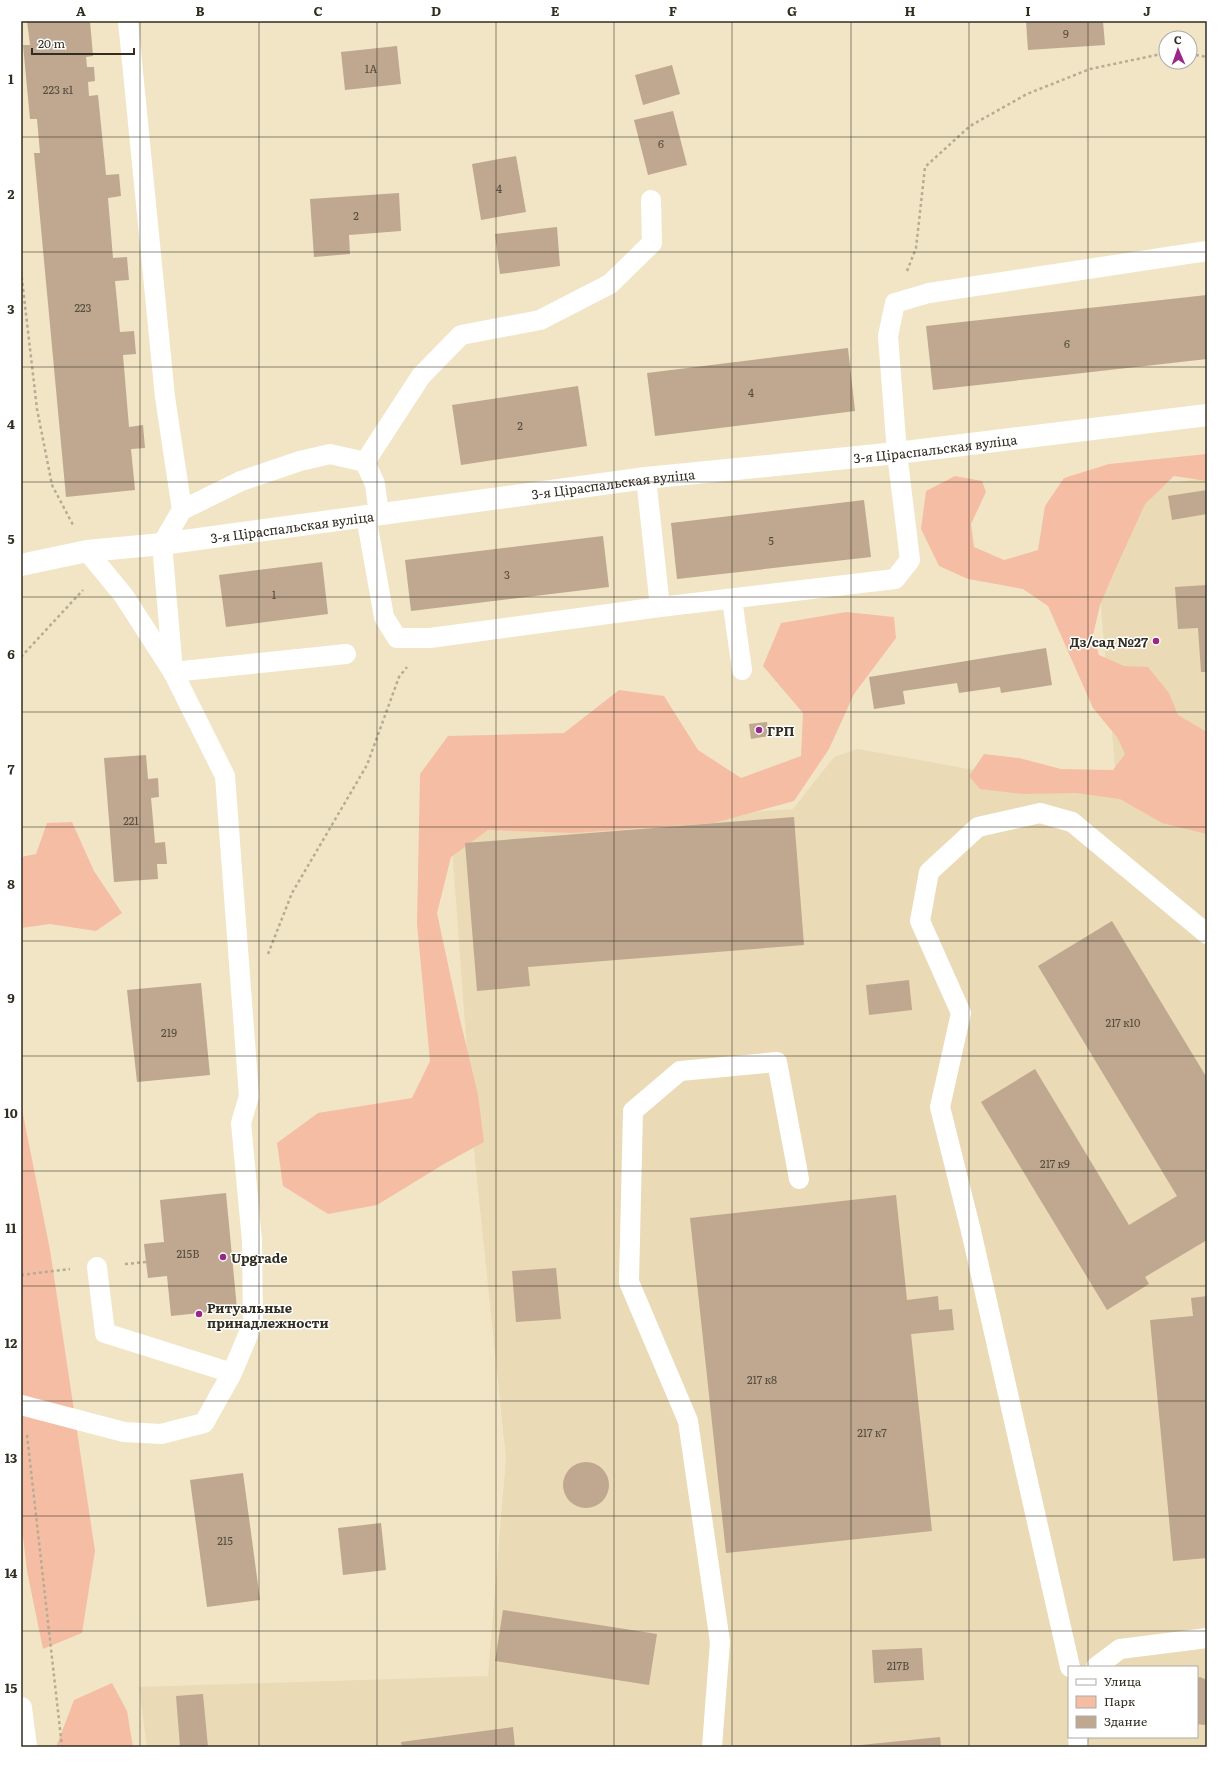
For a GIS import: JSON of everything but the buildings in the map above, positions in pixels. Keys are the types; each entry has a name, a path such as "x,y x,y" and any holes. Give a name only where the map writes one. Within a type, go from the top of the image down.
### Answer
{"street":[{"name":"3-я Ціраспальская вуліца","path":"21,565 86,551 162,544 646,478 897,453 1207,415"},
{"path":"21,1708 26,1747"}],"lane":[{"path":"128,21 165,397 182,510"},
{"path":"365,462 422,376 461,335 540,320 610,284 652,243 652,200"},
{"path":"365,462 375,484 372,516 384,617 397,638 430,638 660,607 732,600 895,579 910,560 897,453 888,336 895,303 929,293 1207,251"},
{"path":"173,672 162,544 182,510 241,481 300,461 330,454 365,462"},
{"path":"646,478 660,607"},
{"path":"22,1405 124,1432 161,1434 204,1423 232,1373 254,1323 252,1241 241,1123 249,1096 225,776 173,672 124,596 86,551"},
{"path":"732,600 742,670"},
{"path":"173,672 346,654"},
{"path":"1070,1666 971,1231 940,1107 961,1013 920,921 929,872 978,827 1040,813 1072,822 1207,934"},
{"path":"712,1747 720,1642 688,1421 629,1282 633,1111 680,1071 777,1062 799,1179"},
{"path":"97,1267 105,1333 232,1373"},
{"path":"1097,1666 1120,1649 1207,1638"}],"path":[{"path":"895,303 916,248 925,167 970,126 1027,94 1090,69 1158,55"},
{"path":"21,271 37,409 52,485 86,551"},
{"path":"21,657 101,570"},
{"path":"266,960 292,893 367,765 399,677 430,638"},
{"path":"22,1405 62,1747"}],"shaded area":[{"name":"Дз/сад №27","path":"1207,478 1207,800 1117,788 1091,494"},
{"path":"858,749 1207,812 1207,1747 147,1747 139,1687 488,1676 506,1458 475,1160 451,833 793,809 834,757"}],"green space":[{"path":"1207,454 1207,481 1174,476 1145,504 1100,605 1093,635 1099,655 1124,666 1148,667 1169,693 1178,715 1207,732 1207,834 1162,823 1120,799 1076,793 1023,794 980,789 969,776 984,754 1019,758 1061,769 1113,770 1125,754 1117,737 1093,708 1048,606 1023,589 968,579 939,566 921,529 926,491 955,476 982,481 986,492 971,524 974,547 1004,560 1038,550 1045,506 1064,478 1109,464"},
{"path":"846,612 894,617 896,638 854,694 829,749 794,801 714,823 573,833 488,830 451,857 437,913 478,1095 484,1142 444,1164 377,1205 328,1214 283,1186 277,1143 318,1113 412,1098 430,1061 417,924 420,774 448,736 564,733 619,690 664,696 698,750 741,778 801,756 803,713 763,666 781,623"},
{"path":"72,822 94,871 122,913 96,931 50,924 21,928 21,857 36,854 47,823"},
{"path":"21,1104 50,1250 95,1551 82,1633 43,1649 27,1571 21,1519"},
{"path":"112,1683 127,1711 133,1747 56,1747 74,1700"}],"place":[{"name":"Дз/сад №27","path":"1156,641"},
{"name":"ГРП","path":"759,730"},
{"name":"Upgrade","path":"223,1257"},
{"name":"Ритуальные принадлежности","path":"199,1314"}]}
